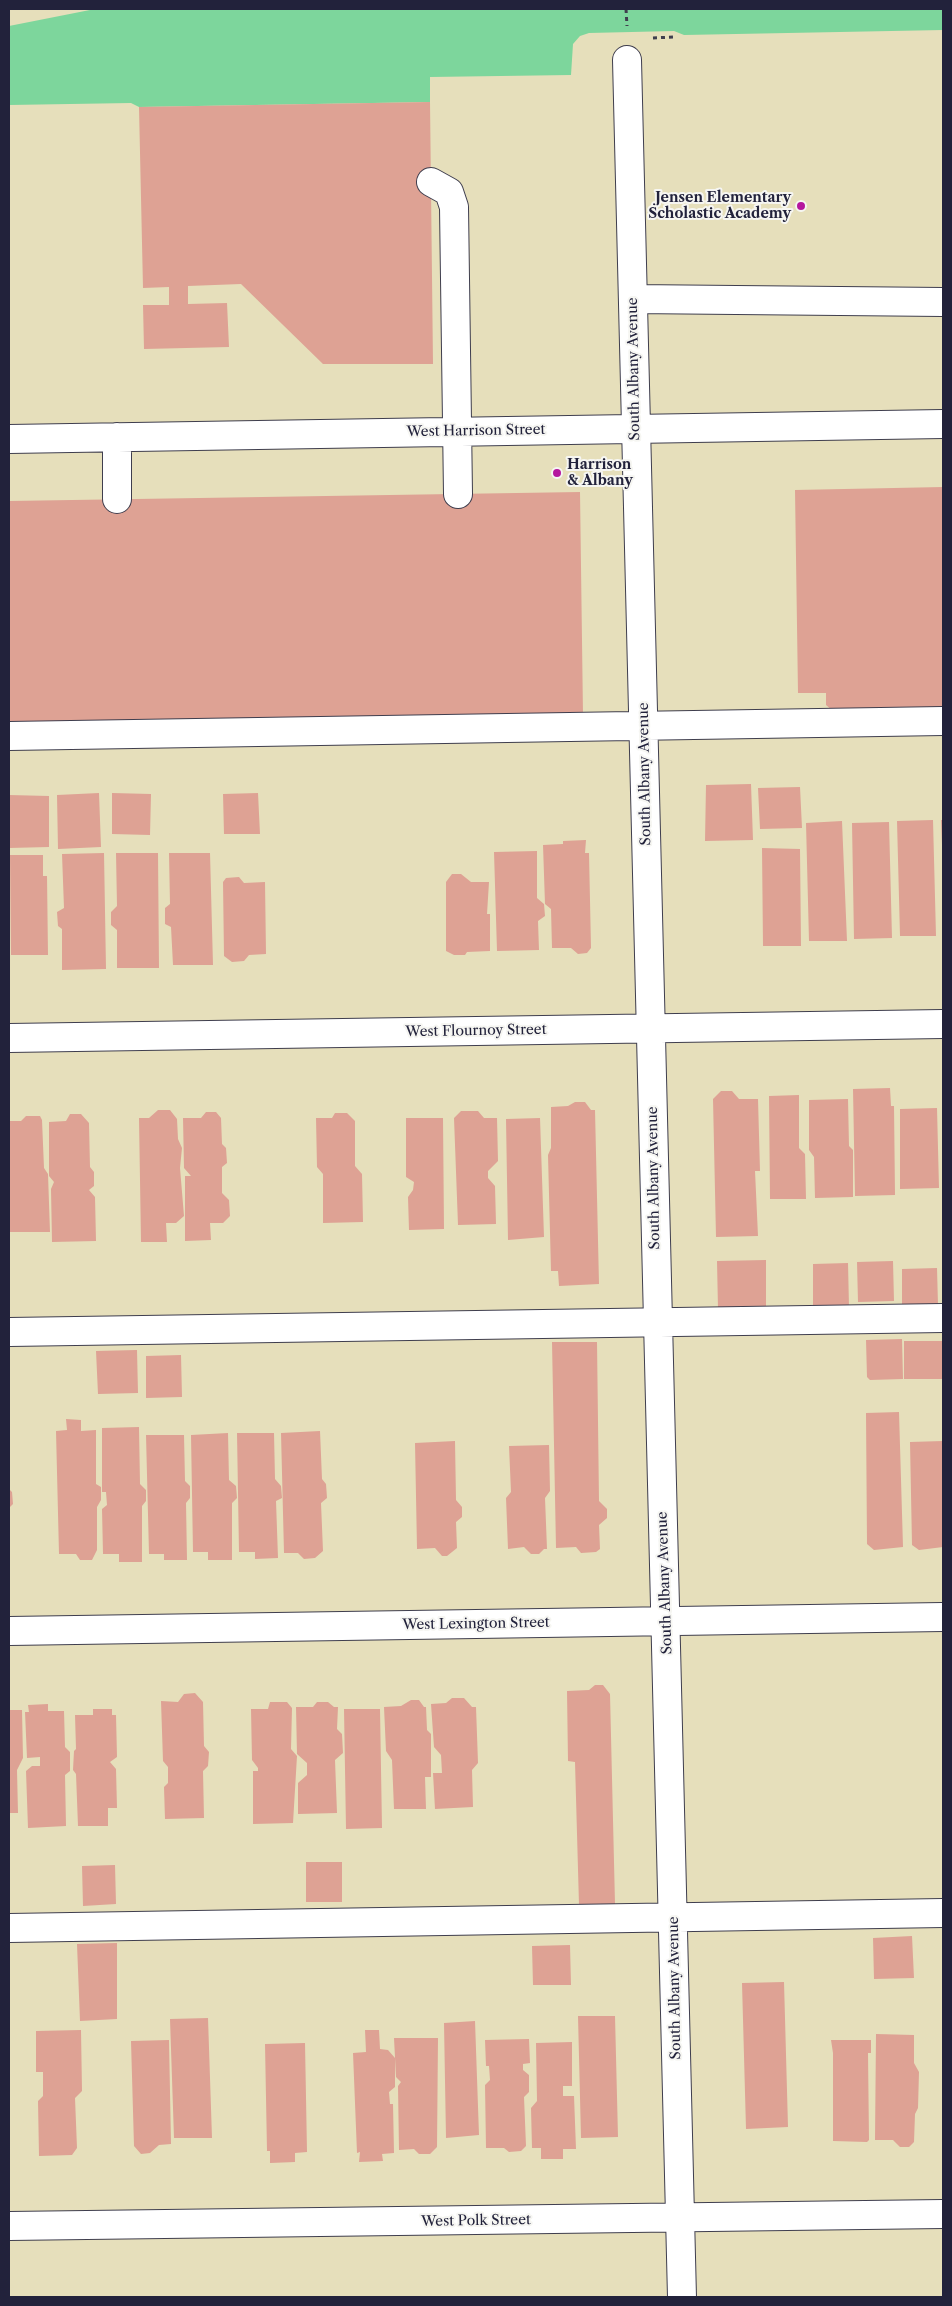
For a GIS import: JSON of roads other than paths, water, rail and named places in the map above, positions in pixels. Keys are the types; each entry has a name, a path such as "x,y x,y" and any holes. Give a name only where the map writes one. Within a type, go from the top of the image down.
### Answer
{"street":[{"name":"South Albany Avenue","path":"627,60 682,2297"},
{"path":"431,182 449,192 454,207 458,494"},
{"path":"633,299 943,302"},
{"name":"West Harrison Street","path":"9,439 943,424"},
{"path":"117,438 118,499"},
{"path":"9,736 943,721"},
{"name":"West Flournoy Street","path":"9,1038 943,1024"},
{"path":"9,1332 943,1318"},
{"name":"West Lexington Street","path":"9,1631 943,1617"},
{"path":"9,1928 943,1914"},
{"name":"West Polk Street","path":"9,2226 680,2219 943,2214"}],"place":[{"name":"Jensen Elementary Scholastic Academy","path":"801,206"},
{"name":"Harrison & Albany","path":"557,473"}]}
